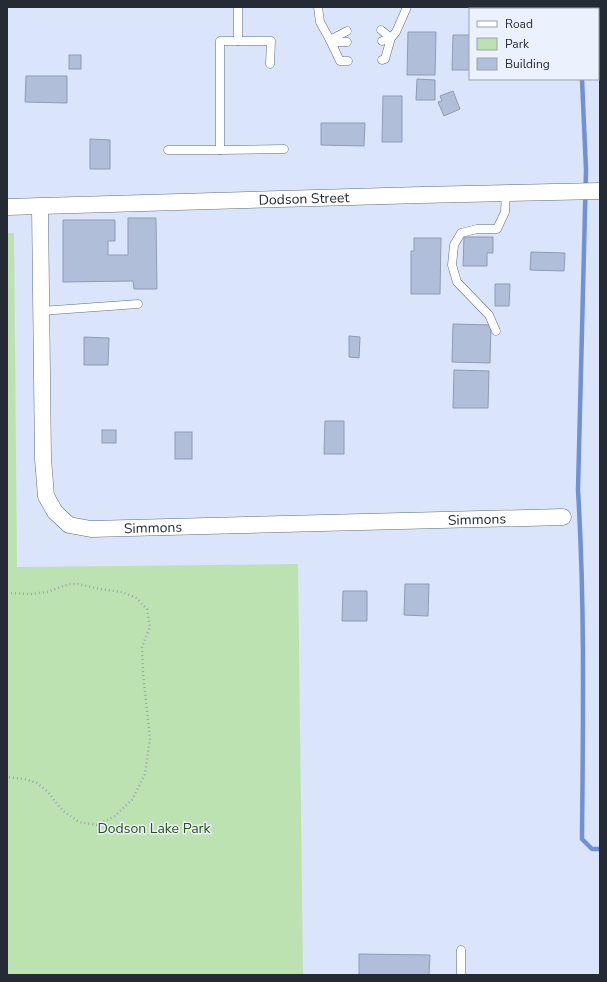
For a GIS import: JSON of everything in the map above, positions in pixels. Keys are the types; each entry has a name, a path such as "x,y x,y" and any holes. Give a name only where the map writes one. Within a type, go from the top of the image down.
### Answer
{"street":[{"name":"Dodson Street","path":"7,207 506,192 600,191"},
{"name":"Simmons","path":"40,207 43,459 46,496 55,512 69,524 91,529 563,517"}],"lane":[{"path":"238,7 238,41"},
{"path":"318,7 320,22 340,61 348,61"},
{"path":"382,60 385,59 391,38 396,32 407,7"},
{"path":"381,30 391,38"},
{"path":"330,40 347,31"},
{"path":"382,41 391,38"},
{"path":"220,150 220,40 270,40 270,64"},
{"path":"330,40 347,42"},
{"path":"168,150 284,150"},
{"path":"496,331 489,315 457,282 452,265 454,245 461,233 476,229 497,229 505,212 506,192"},
{"path":"41,311 138,304"},
{"path":"461,950 461,975"}],"path":[{"path":"7,593 31,594 48,592 69,584 78,584 122,592 136,598 147,609 150,627 142,647 143,673 150,738 145,774 132,800 115,816 97,825 79,822 63,810 47,791 37,783 24,779 7,777"}],"green space":[{"name":"Dodson Lake Park","path":"7,233 14,233 17,567 298,564 303,975 7,975"}],"building":[{"path":"408,32 436,32 435,75 407,75"},
{"path":"453,35 469,35 469,70 452,70"},
{"path":"69,55 81,55 81,69 69,69"},
{"path":"26,76 67,76 67,103 25,102"},
{"path":"417,79 435,80 435,100 416,100"},
{"path":"453,91 460,109 444,116 438,102 442,101 440,96"},
{"path":"383,96 402,96 402,142 382,142"},
{"path":"321,123 365,123 364,146 321,145"},
{"path":"90,139 110,140 110,169 90,169"},
{"path":"128,218 156,218 157,289 134,289 133,281 63,282 63,220 115,220 115,241 108,241 108,255 128,255"},
{"path":"464,237 493,237 493,253 487,253 487,266 463,266"},
{"path":"414,238 441,238 440,294 411,294 411,251 414,251"},
{"path":"531,252 565,253 564,271 530,270"},
{"path":"495,284 510,284 509,306 495,306"},
{"path":"453,324 491,325 490,363 452,362"},
{"path":"349,336 360,337 359,358 349,357"},
{"path":"84,337 109,338 108,365 84,365"},
{"path":"454,370 489,371 488,408 453,408"},
{"path":"325,421 344,421 344,454 324,454"},
{"path":"102,430 116,430 116,443 102,443"},
{"path":"175,432 192,432 192,459 175,459"},
{"path":"405,584 429,584 428,616 404,615"},
{"path":"343,591 367,591 367,621 342,621"},
{"path":"359,954 430,955 429,975 359,975"}],"waterway":[{"path":"582,80 586,170 578,490 583,621 582,839 592,849 600,849"}]}
